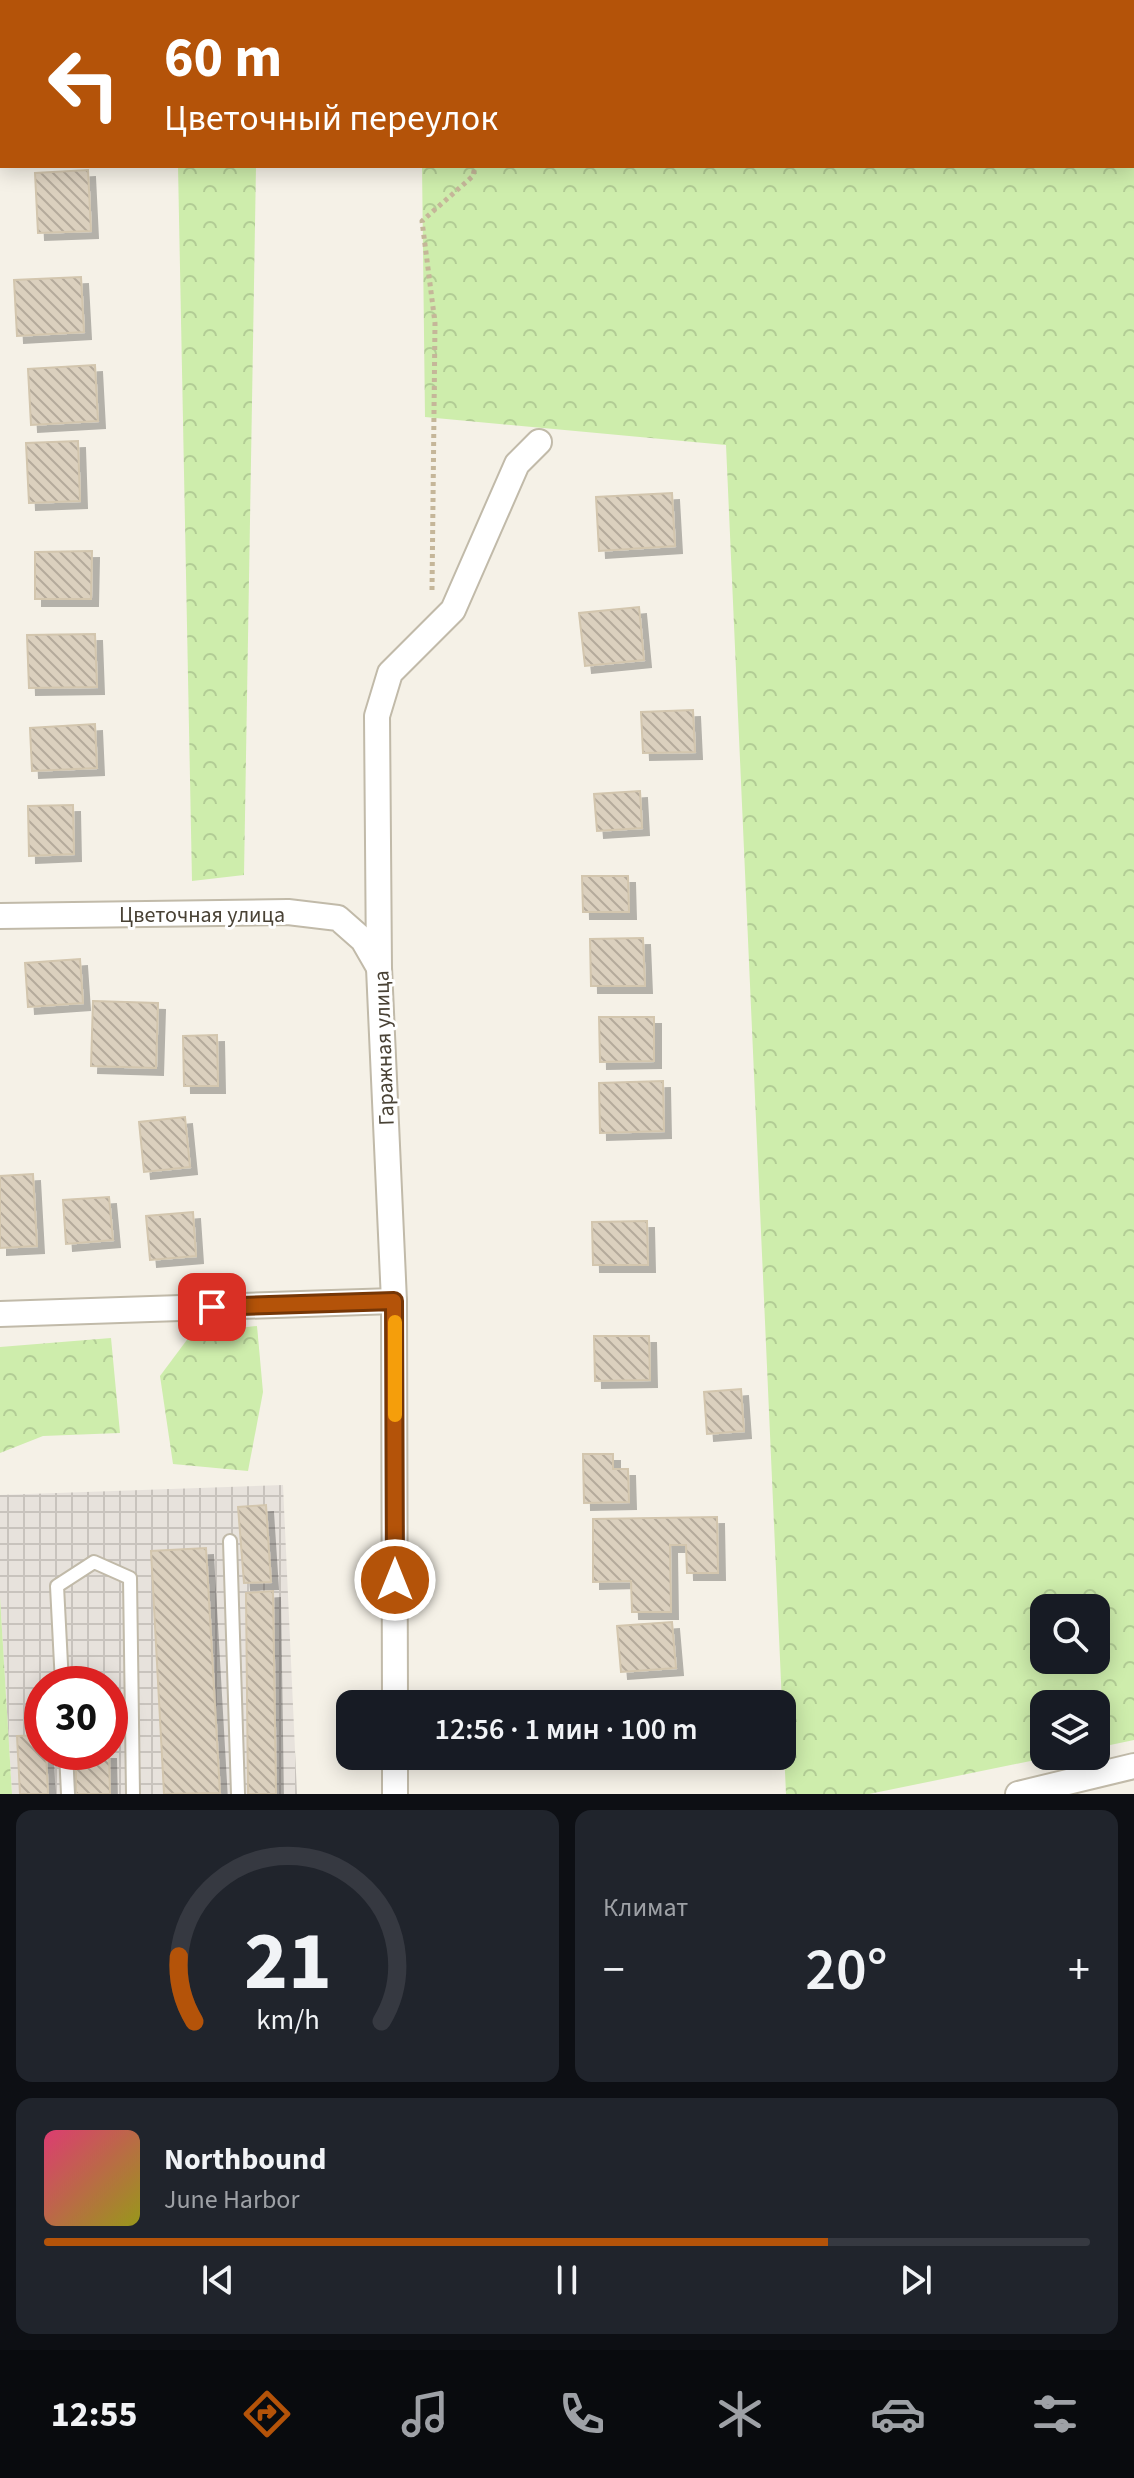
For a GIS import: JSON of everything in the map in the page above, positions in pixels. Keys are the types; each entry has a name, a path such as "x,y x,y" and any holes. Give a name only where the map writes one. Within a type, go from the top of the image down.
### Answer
{"street":[{"name":"Гаражная улица","path":"395,1690 394,1301 379,968 377,716 390,673 453,610 517,464 539,442"},
{"name":"Цветочная улица","path":"0,916 288,912 338,918 363,940 379,968"},
{"path":"0,1314 394,1301"},
{"path":"1018,1794 1134,1766"},
{"path":"395,1770 395,1794"}],"lane":[{"path":"230,1541 238,1794"},
{"path":"61,1666 57,1586 94,1562 130,1578 133,1794"},
{"path":"67,1770 68,1794"}],"path":[{"path":"431,632 435,323 422,221 473,176 475,168"}],"shaded area":[{"path":"283,1485 297,1794 12,1794 0,1597 0,1495"}],"green space":[{"path":"178,168 256,168 244,875 192,881"},
{"path":"422,168 1134,168 1134,1740 1110,1745 1110,1690 1030,1690 1030,1761 869,1794 786,1794 785,1770 796,1770 796,1690 781,1690 726,445 425,417"},
{"path":"257,1326 263,1392 248,1471 173,1464 160,1376 192,1333"},
{"path":"111,1338 120,1433 43,1436 0,1453 0,1347"},
{"path":"0,1597 12,1794 0,1794"}],"building":[{"path":"88,170 91,231 38,233 35,173"},
{"path":"81,277 84,332 17,336 14,280"},
{"path":"95,365 98,421 31,425 28,369"},
{"path":"78,441 80,501 29,503 26,443"},
{"path":"672,493 675,546 599,551 596,497"},
{"path":"92,551 91,599 35,599 35,552"},
{"path":"639,607 644,660 585,666 579,613"},
{"path":"95,634 97,687 29,688 27,635"},
{"path":"693,710 695,752 643,753 641,712"},
{"path":"95,724 97,768 32,771 30,728"},
{"path":"640,791 642,828 597,831 594,794"},
{"path":"73,805 74,854 29,856 28,806"},
{"path":"582,876 628,876 629,912 583,912"},
{"path":"643,938 645,986 591,986 590,939"},
{"path":"80,959 83,1003 28,1007 25,963"},
{"path":"93,1001 158,1003 156,1068 91,1066"},
{"path":"599,1017 654,1017 654,1061 600,1062"},
{"path":"217,1035 218,1086 184,1086 183,1036"},
{"path":"663,1081 664,1131 600,1133 599,1083"},
{"path":"185,1117 190,1167 144,1172 139,1122"},
{"path":"33,1174 37,1246 0,1248 0,1176"},
{"path":"109,1197 113,1240 66,1244 63,1200"},
{"path":"193,1212 196,1256 150,1260 146,1216"},
{"path":"647,1221 648,1265 593,1265 592,1222"},
{"path":"594,1336 649,1336 650,1380 595,1381"},
{"path":"741,1389 744,1431 707,1434 704,1392"},
{"path":"583,1454 613,1454 613,1469 628,1469 629,1502 584,1503"},
{"path":"266,1505 271,1582 244,1583 238,1507"},
{"path":"717,1517 718,1573 687,1573 686,1545 670,1545 671,1612 632,1612 631,1581 593,1582 593,1519"},
{"path":"206,1548 220,1793 164,1794 151,1551"},
{"path":"273,1591 276,1794 248,1794 246,1593"},
{"path":"672,1622 676,1668 621,1672 617,1626"},
{"path":"17,1736 24,1736 24,1770 47,1770 48,1794 20,1794"},
{"path":"76,1770 109,1770 110,1794 76,1794"}],"slow traffic":[{"path":"395,1322 395,1415"}],"route":[{"path":"212,1307 394,1301 395,1580"}]}
